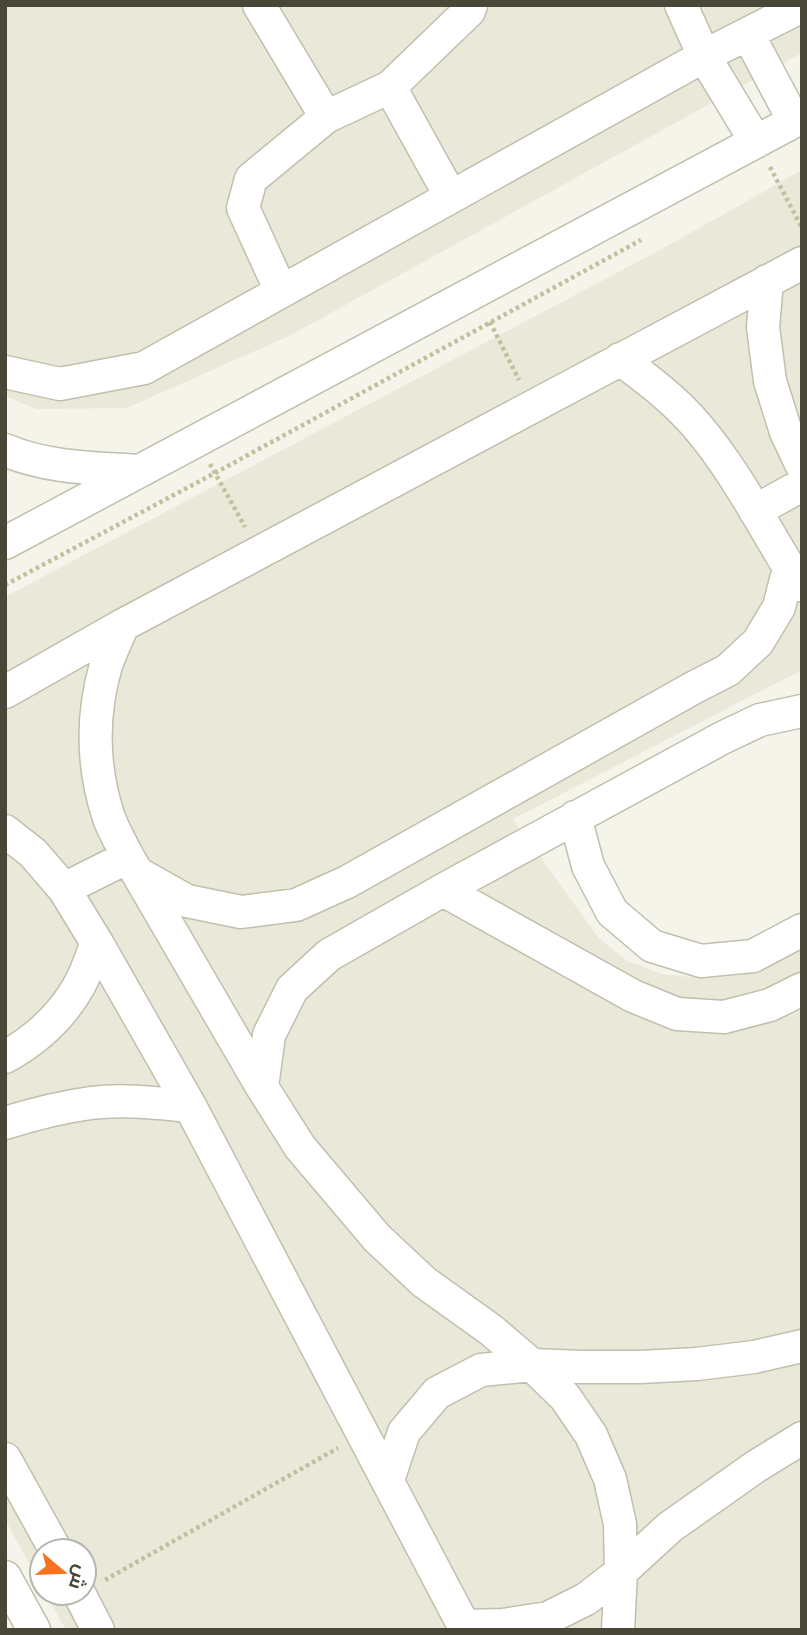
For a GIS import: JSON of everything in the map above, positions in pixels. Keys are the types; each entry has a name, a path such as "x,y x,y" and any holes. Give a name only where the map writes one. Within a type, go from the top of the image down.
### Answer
{"street":[{"path":"259,5 327,117"},
{"path":"281,291 243,208 251,179 327,117 390,87 470,11 471,5"},
{"path":"681,5 704,56 764,155"},
{"path":"5,372 61,384 144,368 704,56 802,6"},
{"path":"5,543 475,292 764,155 798,119 748,34"},
{"path":"390,87 451,197"},
{"path":"5,692 123,625 802,263"},
{"path":"767,281 763,327 770,381 786,432 802,466"},
{"path":"133,865 187,901 241,912 296,905 347,882 692,688 729,670 758,642 795,579 728,466 696,425 660,388 620,359"},
{"path":"5,450 44,462 139,471"},
{"path":"755,511 802,485"},
{"path":"123,625 107,663 97,702 94,742 99,782 110,821 262,1087 300,1147 377,1238 424,1282 491,1330 532,1365 565,1397 592,1435 610,1479 621,1524 618,1630"},
{"path":"262,1087 269,1035 292,989 328,956 722,738 760,720 802,711"},
{"path":"575,817 588,866 612,912 652,946 701,961 753,956 802,930"},
{"path":"5,831 33,853 64,889 97,943 190,1106 465,1628 548,1618 586,1599 621,1572 670,1527 755,1467 802,1438"},
{"path":"64,889 133,865"},
{"path":"443,890 633,996 677,1014 724,1017 770,1005 802,989"},
{"path":"5,1057 54,1021 79,985 97,943"},
{"path":"5,1123 47,1110 93,1102 140,1101 190,1106"},
{"path":"388,1480 404,1432 436,1393 481,1370 532,1365 640,1367 697,1364 754,1357 802,1346"},
{"path":"5,1459 48,1537"},
{"path":"9,1589 34,1630"},
{"path":"92,1607 98,1630"}],"path":[{"path":"764,155 781,163"},
{"path":"764,155 802,228"},
{"path":"5,585 649,236"},
{"path":"475,292 533,405"},
{"path":"197,440 259,552"},
{"path":"98,1583 363,1434"}],"shaded area":[{"path":"5,5 802,5 802,53 291,335 127,408 36,409 5,396"},
{"path":"802,170 802,670 513,819 598,937 627,961 662,974 699,978 737,976 802,945 802,1630 66,1630 53,1607 98,1607 98,1537 28,1537 28,1561 7,1523 5,1524 5,597 660,250"}]}
